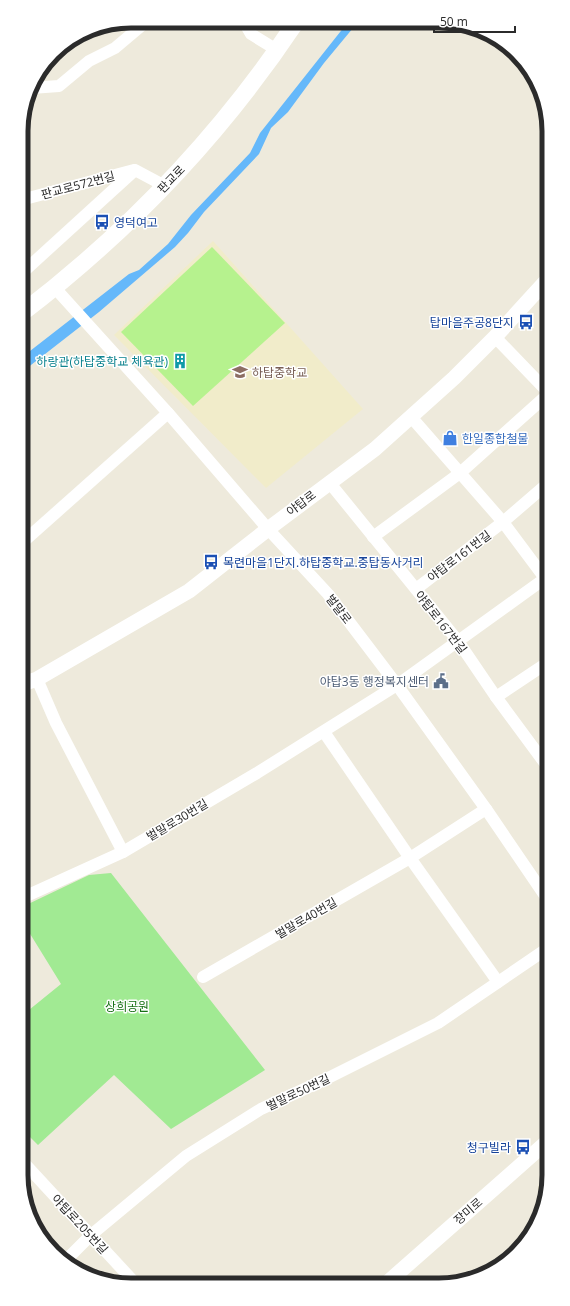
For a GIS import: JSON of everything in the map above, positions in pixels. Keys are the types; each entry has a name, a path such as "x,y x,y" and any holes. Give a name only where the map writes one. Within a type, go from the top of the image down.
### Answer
{"main road":[{"name":"판교로","path":"28,308 55,288 165,186 200,148 277,50 292,28"}],"street":[{"path":"38,88 58,86 89,61 115,48 138,28"},
{"path":"248,28 251,34 277,50"},
{"path":"28,268 135,170 165,186"},
{"name":"판교로572번길","path":"28,198 135,170"},
{"name":"야탑로","path":"28,682 37,679 189,591 268,528 375,449 412,418 495,337 542,286"},
{"name":"벌말로","path":"55,288 328,594 397,684 486,809 542,891"},
{"path":"495,337 542,386"},
{"path":"373,537 460,473 542,400"},
{"path":"28,538 168,413"},
{"name":"야탑로161번길","path":"412,418 503,522 542,574"},
{"name":"야탑로167번길","path":"329,482 458,641 496,697 542,759"},
{"path":"503,522 542,488"},
{"name":"야탑로161번길","path":"416,589 503,522"},
{"name":"벌말로30번길","path":"28,895 123,852 324,732 397,684 542,582"},
{"path":"496,697 542,669"},
{"path":"37,679 56,722 123,852"},
{"path":"324,732 410,858 498,982"},
{"name":"벌말로40번길","path":"203,977 410,858 486,809"},
{"name":"벌말로50번길","path":"69,1257 91,1235 186,1156 261,1109 326,1079 438,1023 542,952"},
{"name":"장미로","path":"393,1278 542,1146"},
{"name":"야탑로205번길","path":"28,1167 130,1278"}],"shaded area":[{"name":"하탑중학교","path":"213,241 363,409 266,488 114,335"},
{"path":"542,1174 540,1192 538,1189"}],"green space":[{"path":"212,247 285,323 193,406 121,332"},
{"name":"상희공원","path":"111,873 265,1070 171,1129 114,1075 38,1145 28,1135 28,1011 61,984 28,930 28,904 89,875"}],"water":[{"path":"343,28 353,28 324,63 288,112 271,128 259,154 204,212 175,247 99,312 28,367 28,353 30,351 129,274 139,270 168,244 191,215 250,153 260,133"}],"place":[{"name":"영덕여고","path":"102,222"},
{"name":"탑마을주공8단지","path":"526,322"},
{"name":"하랑관(하탑중학교 체육관)","path":"180,361"},
{"name":"하탑중학교","path":"240,372"},
{"name":"한일종합철물","path":"450,438"},
{"name":"목련마을1단지.하탑중학교.중탑동사거리","path":"211,562"},
{"name":"야탑3동 행정복지센터","path":"441,681"},
{"name":"청구빌라","path":"523,1147"}]}
